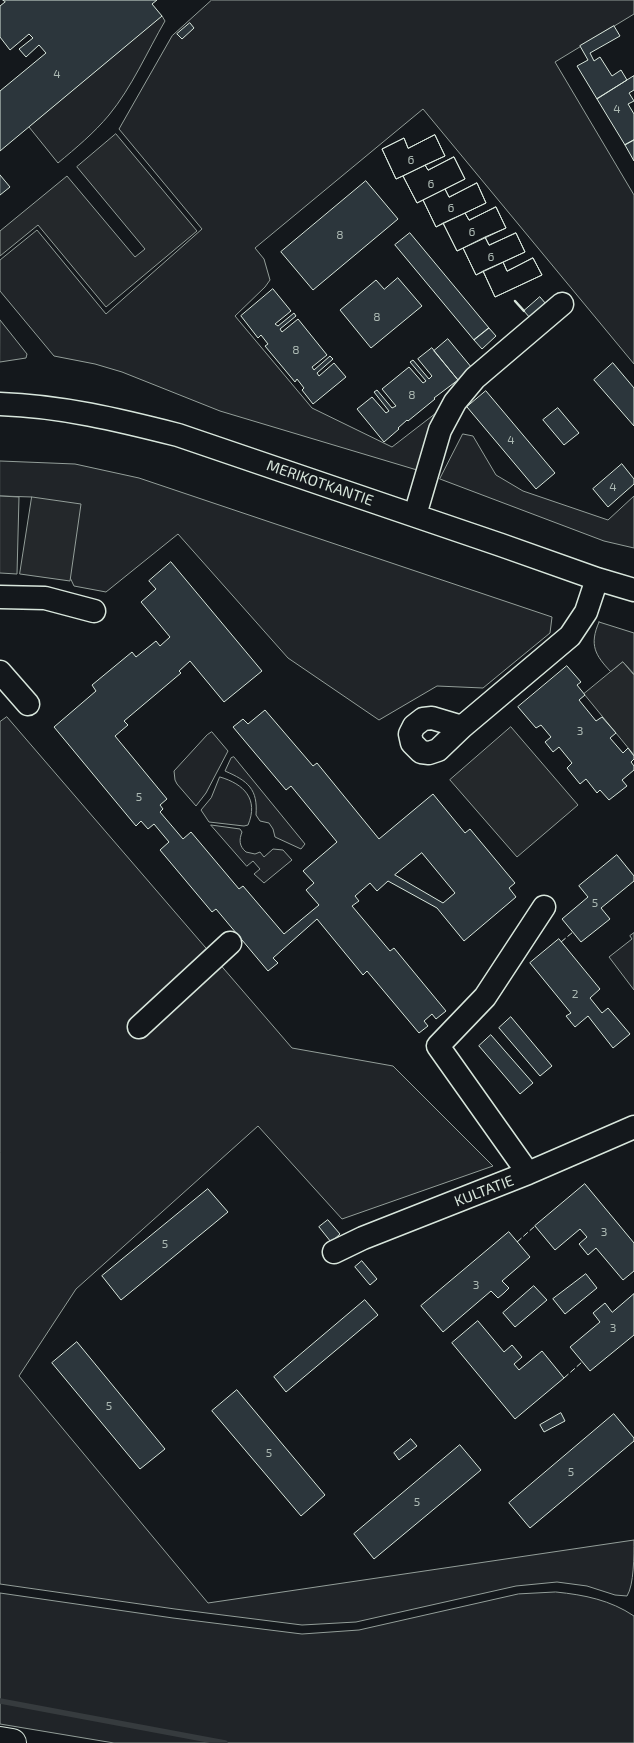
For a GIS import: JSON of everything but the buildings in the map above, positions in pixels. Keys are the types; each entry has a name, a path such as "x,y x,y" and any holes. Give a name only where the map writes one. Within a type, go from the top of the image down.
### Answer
{"highway":[{"path":"0,1742 12,1743"}],"street":[{"path":"414,515 440,430 455,402 474,378 562,304"},
{"name":"MERIKOTKANTIE","path":"0,404 74,411 125,421 178,435 414,515 597,580 634,590"},
{"path":"462,727 570,636 586,612 597,580"},
{"path":"0,596 45,598 94,611"},
{"path":"0,672 28,704"},
{"path":"528,1173 438,1046 485,997 544,907"},
{"path":"139,1027 230,944"},
{"name":"KULTATIE","path":"334,1252 363,1238 528,1173 634,1127"}],"shaded area":[{"path":"212,0 634,0 634,14 555,62 634,195 634,364 423,109 255,248 264,259 270,280 235,316 312,408 392,447 436,413 417,470 220,411 122,372 95,364 54,356 0,291 0,260 37,230 106,314 202,229 119,129 172,36"},
{"path":"162,16 165,21 117,104 97,128 58,163 29,127"},
{"path":"116,134 197,231 106,307 38,225 0,256 0,231 67,176 135,257 145,249 77,167"},
{"path":"0,320 27,354 26,358 0,362"},
{"path":"463,434 473,436 496,475 523,491 608,520 634,496 634,548 604,541 440,479"},
{"path":"0,461 75,464 139,478 552,617 550,633 483,688 437,686 379,720 288,658 178,534 106,592 74,586 32,497 0,496"},
{"path":"0,496 19,497 17,574 0,573"},
{"path":"32,497 81,504 70,581 20,574"},
{"path":"599,622 634,633 634,674 623,662 611,672 601,660 594,643"},
{"path":"623,662 634,675 634,755 584,694"},
{"path":"7,717 292,1048 393,1066 493,1166 342,1219 258,1126 76,1289 19,1376 208,1603 634,1540 632,1578 627,1596 615,1595 587,1586 557,1582 516,1586 356,1622 302,1625 0,1584 0,722"},
{"path":"511,727 578,805 517,857 450,780"},
{"path":"212,732 228,751 206,793 196,806 177,784 174,771"},
{"path":"234,757 305,844 301,849 275,837 269,823 260,821 256,815 255,799 250,787 240,778 225,771 231,758"},
{"path":"220,777 236,784 247,794 252,808 248,825 209,822 201,810 211,798"},
{"path":"211,825 240,829 242,832 241,845 246,852 255,854 260,852 264,857 273,849 283,850 292,860 264,883 254,874 260,869 253,861 247,866"},
{"path":"634,933 634,990 609,957 632,939 630,936"},
{"path":"556,1592 597,1599 625,1610 634,1616 634,1743 114,1743 0,1724 0,1593 302,1634 359,1630 518,1594"}],"waterway":[{"path":"0,1701 225,1743"}],"fence":[{"path":"561,942 573,932"},
{"path":"517,1242 535,1226"},
{"path":"564,1378 582,1362"}],"wall":[{"path":"515,301 524,311"}]}
